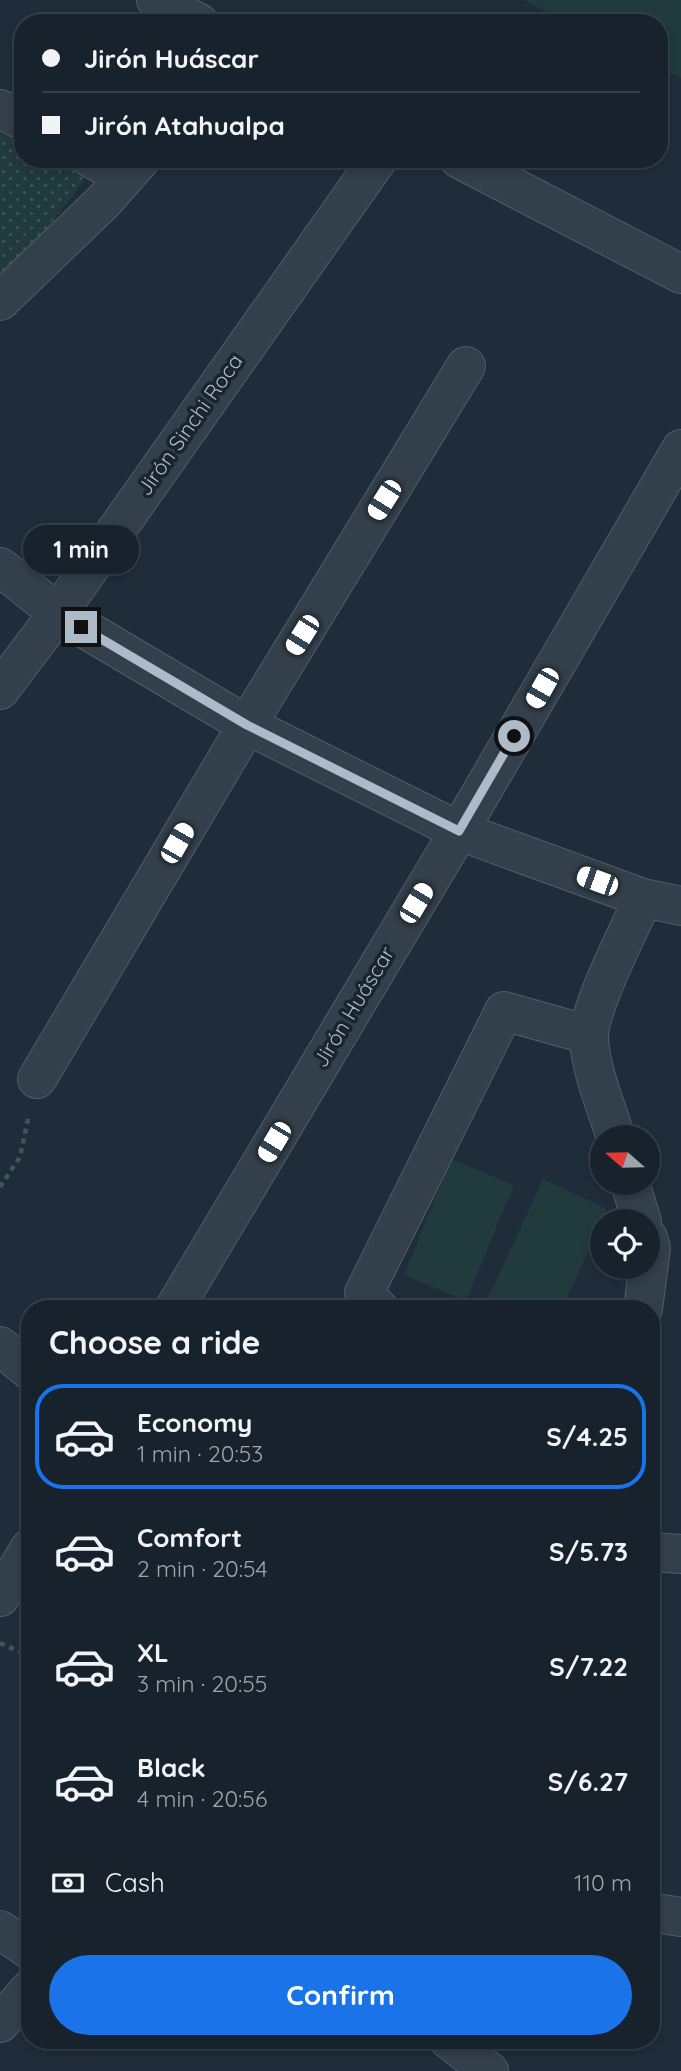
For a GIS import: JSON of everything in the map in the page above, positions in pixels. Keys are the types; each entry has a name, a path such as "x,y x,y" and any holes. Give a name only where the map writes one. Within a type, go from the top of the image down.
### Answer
{"street":[{"path":"156,0 182,14"},
{"path":"0,301 104,201 118,168"},
{"name":"Jirón Sinchi Roca","path":"0,690 58,613 372,168"},
{"path":"476,168 681,274"},
{"path":"37,1079 247,725 466,366"},
{"name":"Jirón Huáscar","path":"179,1300 459,831 681,449"},
{"path":"0,567 58,613 247,725 459,831 643,898 681,906"},
{"path":"612,1125 592,1061 589,1035 599,1001 643,898"},
{"path":"371,1300 364,1293 503,1011 589,1035"},
{"path":"644,1300 647,1279"},
{"path":"0,1346 21,1364"},
{"path":"660,1553 681,1554"},
{"path":"0,1597 21,1563"},
{"path":"660,1914 681,1917"},
{"path":"0,1930 21,1944"},
{"path":"0,2023 21,1999"},
{"path":"461,2049 489,2071"}],"path":[{"path":"0,1187 20,1157 37,1079"},
{"path":"0,1643 21,1652"}],"green space":[{"path":"524,0 681,0 681,78 668,71 668,14 552,14"},
{"path":"0,133 14,139 14,168 76,168 89,174 9,278 0,271"},
{"path":"451,1159 514,1185 466,1300 404,1275"},
{"path":"543,1179 607,1209 590,1209 590,1247 566,1300 488,1298"}],"route":[{"path":"81,627 247,725 459,831 514,736"}]}
